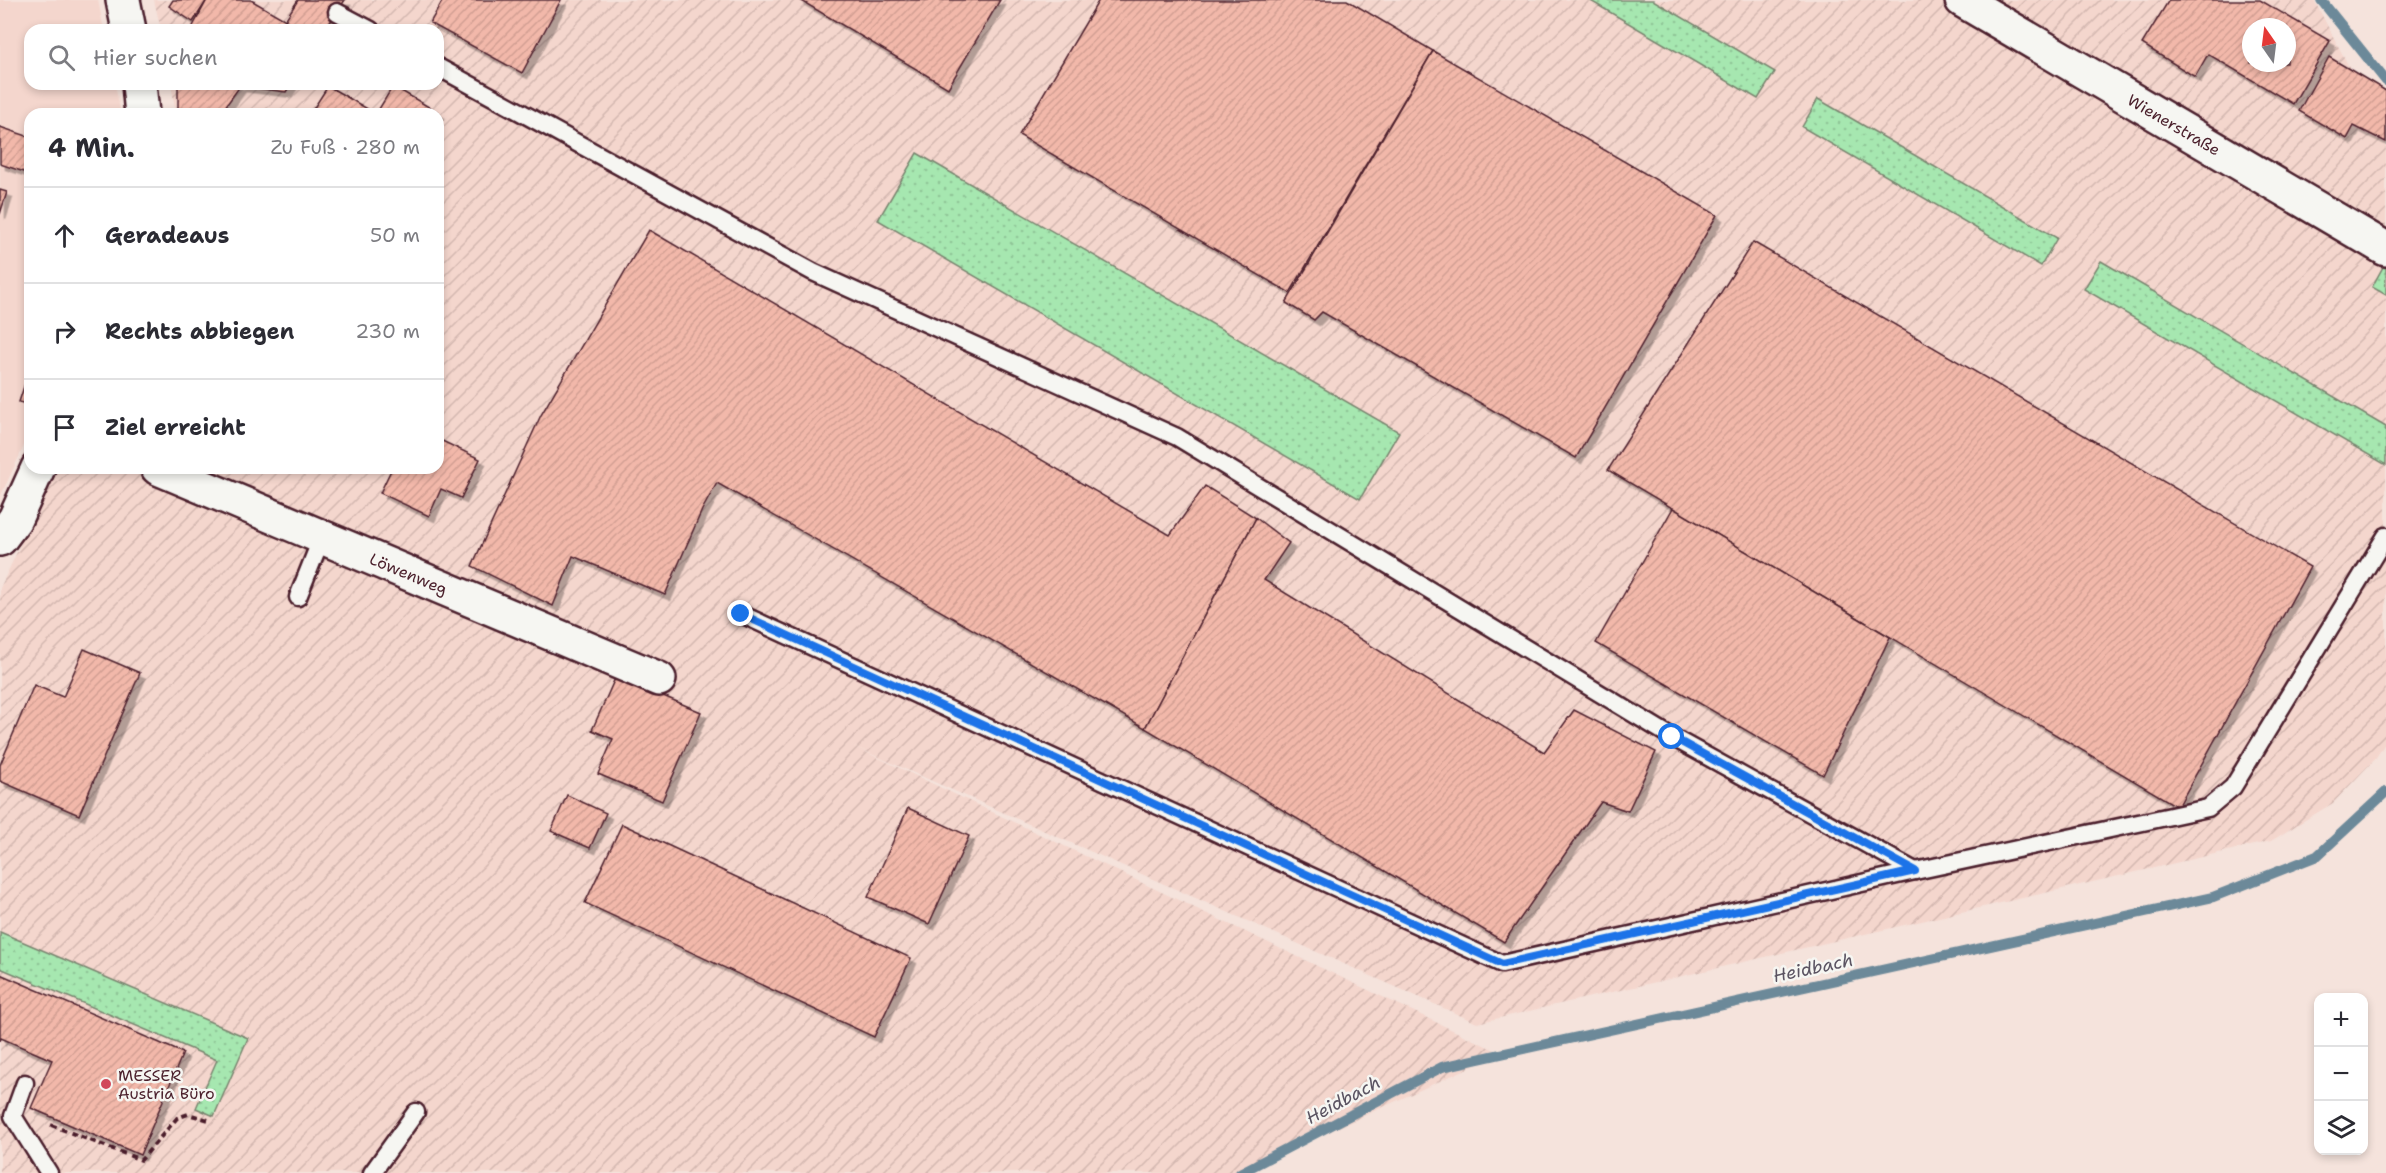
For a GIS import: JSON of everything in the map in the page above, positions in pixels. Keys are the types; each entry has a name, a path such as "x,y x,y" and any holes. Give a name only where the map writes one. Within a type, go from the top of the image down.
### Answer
{"street":[{"path":"123,0 128,24"},
{"name":"Wienerstraße","path":"1962,0 2386,249"},
{"path":"140,90 141,108"},
{"path":"0,539 15,519 35,474"},
{"name":"Löwenweg","path":"172,474 659,680"}],"lane":[{"path":"337,12 360,24"},
{"path":"444,70 813,272 1177,437 1672,737 1915,871"},
{"path":"741,614 1502,964 2208,808 2233,787 2386,536"},
{"path":"298,597 322,537"},
{"path":"25,1083 13,1116 49,1173"},
{"path":"372,1173 416,1112"}],"path":[{"path":"19,1126 26,1115 141,1160 177,1118 188,1114 212,1121"}],"shaded area":[{"path":"0,0 98,0 103,24 24,24 24,90 116,90 120,108 24,108 24,446 0,497"},
{"path":"154,0 2314,0 2386,137 2386,278 2372,287 2386,295 2386,742 2375,759 2333,803 2271,841 1477,1023 851,745 1501,1053 1239,1173 0,1173 0,588 54,474 444,474 444,108 175,108 172,90 444,90 444,24 160,24"}],"green space":[{"path":"1589,0 1653,0 1775,72 1758,99"},
{"path":"1818,99 2057,238 2041,266 1802,127"},
{"path":"917,153 1399,432 1360,499 878,220"},
{"path":"2101,261 2386,427 2386,465 2084,289"},
{"path":"2383,267 2386,268 2386,295 2372,287"},
{"path":"0,932 248,1038 214,1116 196,1108 217,1060 0,968"}],"building":[{"path":"173,0 207,0 193,22 169,6"},
{"path":"207,0 251,0 293,24 194,24"},
{"path":"298,0 345,0 329,24 292,24 285,20"},
{"path":"443,0 561,0 522,73 444,31 444,24 430,23"},
{"path":"800,0 1000,0 948,88"},
{"path":"1099,0 1347,0 1433,51 1290,293 1019,135"},
{"path":"2169,0 2260,0 2291,18 2242,18 2242,72 2296,72 2296,21 2330,41 2293,104 2208,54 2195,77 2142,44"},
{"path":"1433,51 1717,215 1576,458 1322,312 1314,320 1286,303"},
{"path":"2329,57 2386,91 2386,142 2354,126 2347,139 2299,111"},
{"path":"178,90 237,90 224,108 178,108"},
{"path":"325,90 335,90 366,108 314,108"},
{"path":"391,90 400,90 430,108 380,108"},
{"path":"0,127 24,135 24,172 0,164"},
{"path":"0,190 7,192 0,214"},
{"path":"649,230 1170,535 1205,486 1256,518 1145,728 717,483 702,510 665,595 573,556 553,606 472,566 541,415"},
{"path":"1753,242 2310,567 2178,807 1608,470"},
{"path":"24,387 24,403 19,402"},
{"path":"444,442 480,459 461,498 441,489 429,516 380,493 389,474 444,474"},
{"path":"1673,508 1890,637 1823,775 1596,643"},
{"path":"1256,518 1289,543 1264,580 1544,752 1574,710 1656,752 1628,811 1601,802 1504,942 1145,728"},
{"path":"84,649 140,673 79,815 0,781 0,765 34,685 63,697"},
{"path":"616,676 701,712 662,801 598,774 613,739 592,730"},
{"path":"567,795 606,813 590,848 551,831"},
{"path":"908,808 969,836 929,924 868,897"},
{"path":"622,824 911,958 874,1037 585,903"},
{"name":"MESSER Austria Büro","path":"0,974 183,1053 140,1155 31,1108 52,1060 1,1038 0,1041"}],"waterway":[{"name":"Heidbach","path":"2321,0 2386,81"},
{"name":"Heidbach","path":"1240,1173 1442,1067 2213,897 2317,856 2386,792"}],"place":[{"name":"MESSER Austria Büro","path":"106,1084"}],"route":[{"path":"741,614 1502,964 1915,871 1672,737"}]}
